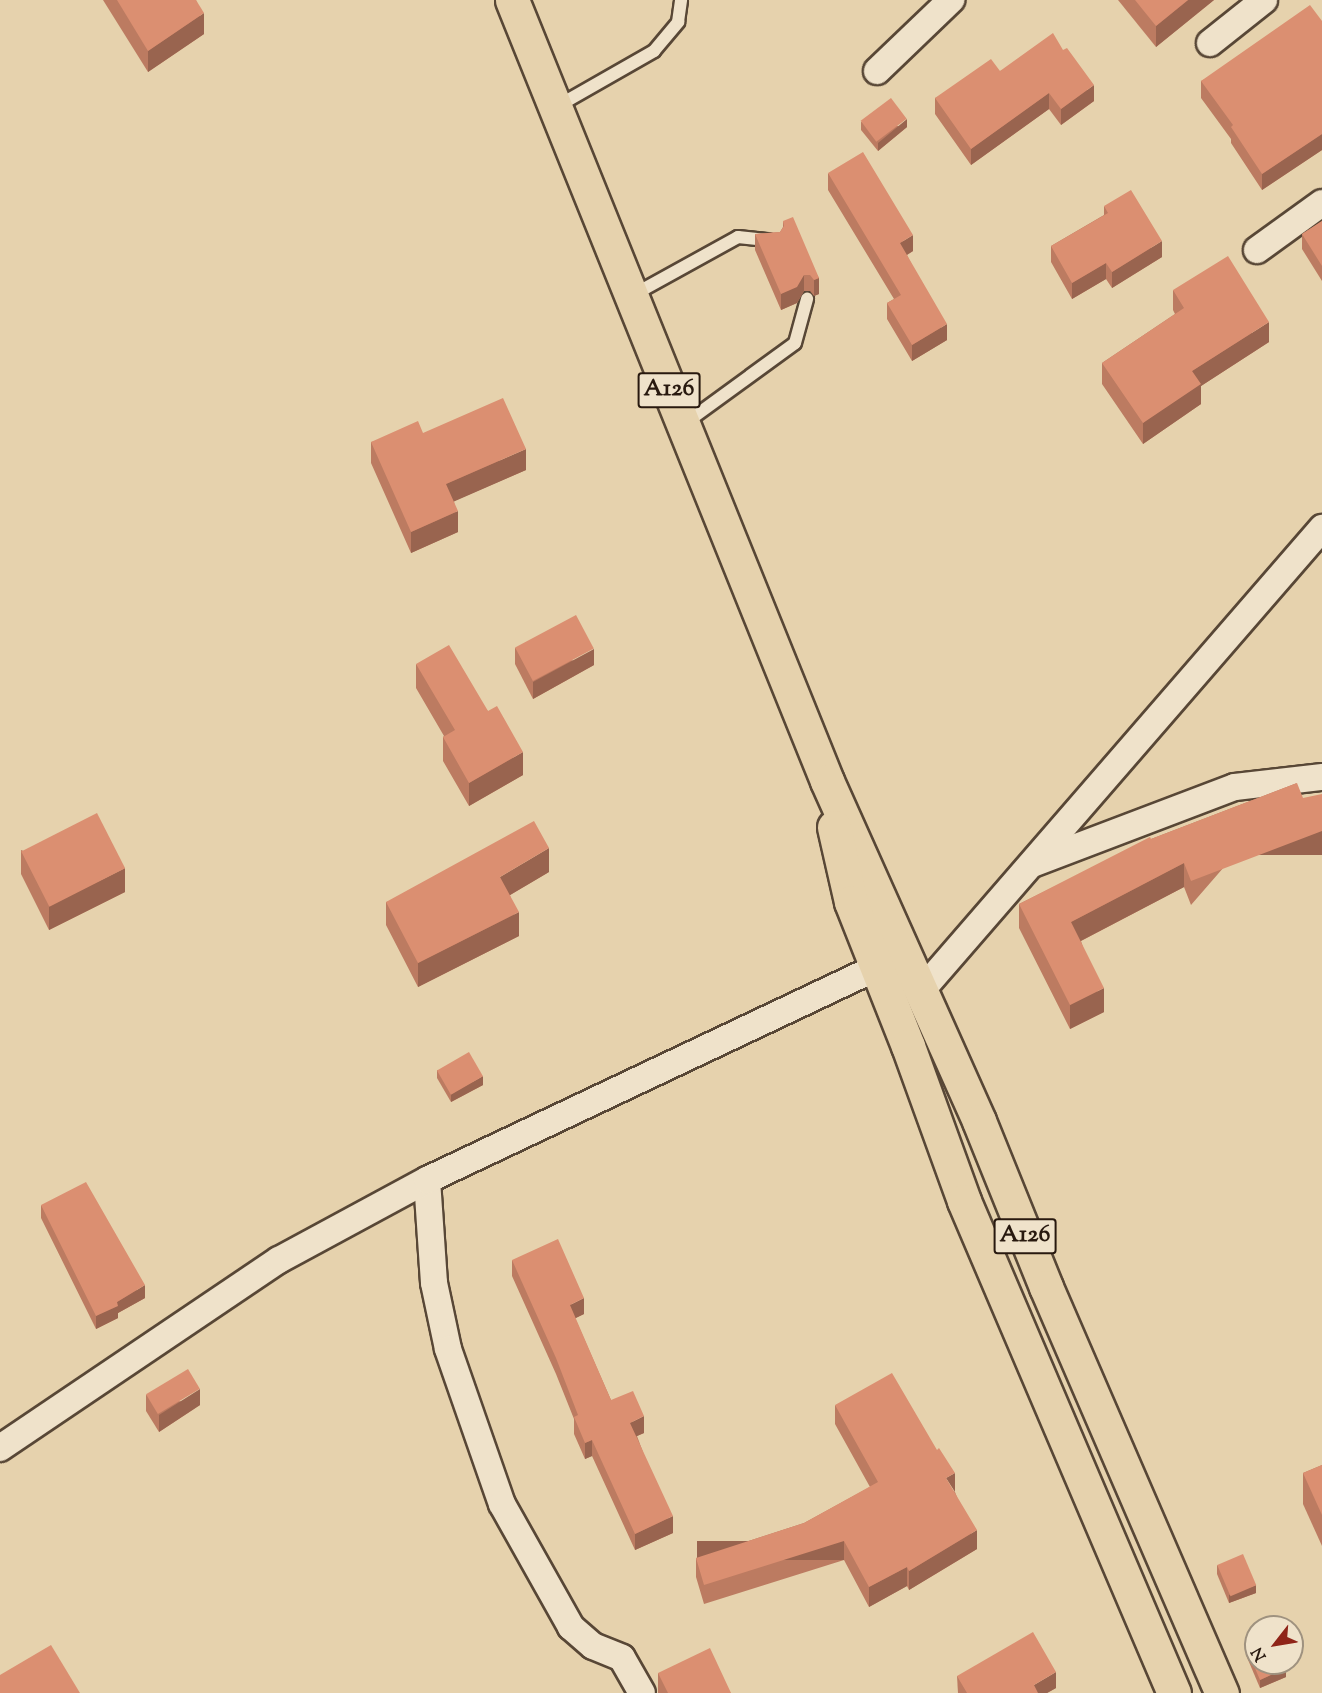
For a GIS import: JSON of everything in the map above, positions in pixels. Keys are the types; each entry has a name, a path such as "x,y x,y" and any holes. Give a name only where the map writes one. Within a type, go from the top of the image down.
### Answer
{"highway":[{"name":"A126","path":"512,0 826,781 921,991 1222,1693"},
{"name":"A126","path":"826,781 840,863 850,902 908,1046 964,1202 1174,1693"}],"street":[{"path":"877,70 951,0"},
{"path":"1210,43 1264,0"},
{"path":"1257,250 1322,203"},
{"path":"921,991 1322,528"},
{"path":"1029,865 1235,787 1322,777"},
{"path":"0,1448 279,1260 427,1180 875,968"},
{"path":"427,1180 434,1283 448,1349 502,1504 571,1627 592,1646 622,1658 642,1693"}],"lane":[{"path":"555,107 654,51 678,22 681,0"},
{"path":"631,296 738,237 776,241"},
{"path":"683,425 795,343 807,299"}],"building":[{"path":"117,0 196,0 204,13 148,51"},
{"path":"1135,0 1188,0 1156,26"},
{"path":"1310,5 1322,21 1322,134 1262,174 1231,127 1233,125 1201,81"},
{"path":"1053,33 1063,50 1067,48 1094,85 1061,109 1049,93 971,149 935,98 991,59 1000,71"},
{"path":"891,98 907,119 876,142 861,121"},
{"path":"863,152 913,235 900,243 947,324 912,345 887,303 901,295 828,173"},
{"path":"1131,190 1162,241 1112,272 1106,263 1072,283 1051,246 1108,213 1104,206"},
{"path":"793,217 819,278 814,280 810,275 804,275 797,287 781,294 755,234 780,232 784,226 783,221"},
{"path":"1322,221 1322,266 1302,234"},
{"path":"1228,256 1269,322 1192,371 1201,384 1143,423 1102,363 1184,308 1173,290"},
{"path":"503,398 526,449 446,484 458,511 411,532 371,442 418,421 423,433"},
{"path":"576,615 594,649 533,681 515,647"},
{"path":"449,645 488,711 497,706 523,752 469,783 443,737 455,730 416,664"},
{"path":"1297,783 1303,798 1322,794 1322,831 1191,881 1184,863 1071,922 1104,988 1070,1005 1019,904 1150,837 1151,839"},
{"path":"97,813 125,868 49,907 21,852"},
{"path":"534,821 549,848 500,877 519,912 418,963 386,902"},
{"path":"469,1052 483,1076 451,1095 437,1070"},
{"path":"86,1182 145,1285 117,1302 118,1306 96,1316 41,1205"},
{"path":"558,1239 584,1298 570,1305 611,1400 633,1391 644,1416 630,1423 673,1516 635,1534 592,1440 585,1443 574,1417 578,1415 556,1358 512,1260"},
{"path":"188,1369 200,1389 158,1414 146,1394"},
{"path":"892,1373 937,1450 939,1448 955,1473 946,1478 977,1530 909,1571 907,1567 869,1587 844,1541 704,1585 696,1558 804,1523 878,1482 835,1405"},
{"path":"1322,1465 1322,1515 1303,1473"},
{"path":"1243,1554 1256,1585 1231,1596 1217,1565"},
{"path":"1033,1632 1056,1672 1034,1685 1038,1693 967,1693 957,1676"},
{"path":"51,1645 80,1693 0,1693 0,1675"},
{"path":"710,1648 731,1693 668,1693 658,1673"},
{"path":"1258,1675 1271,1675 1260,1680"}]}
